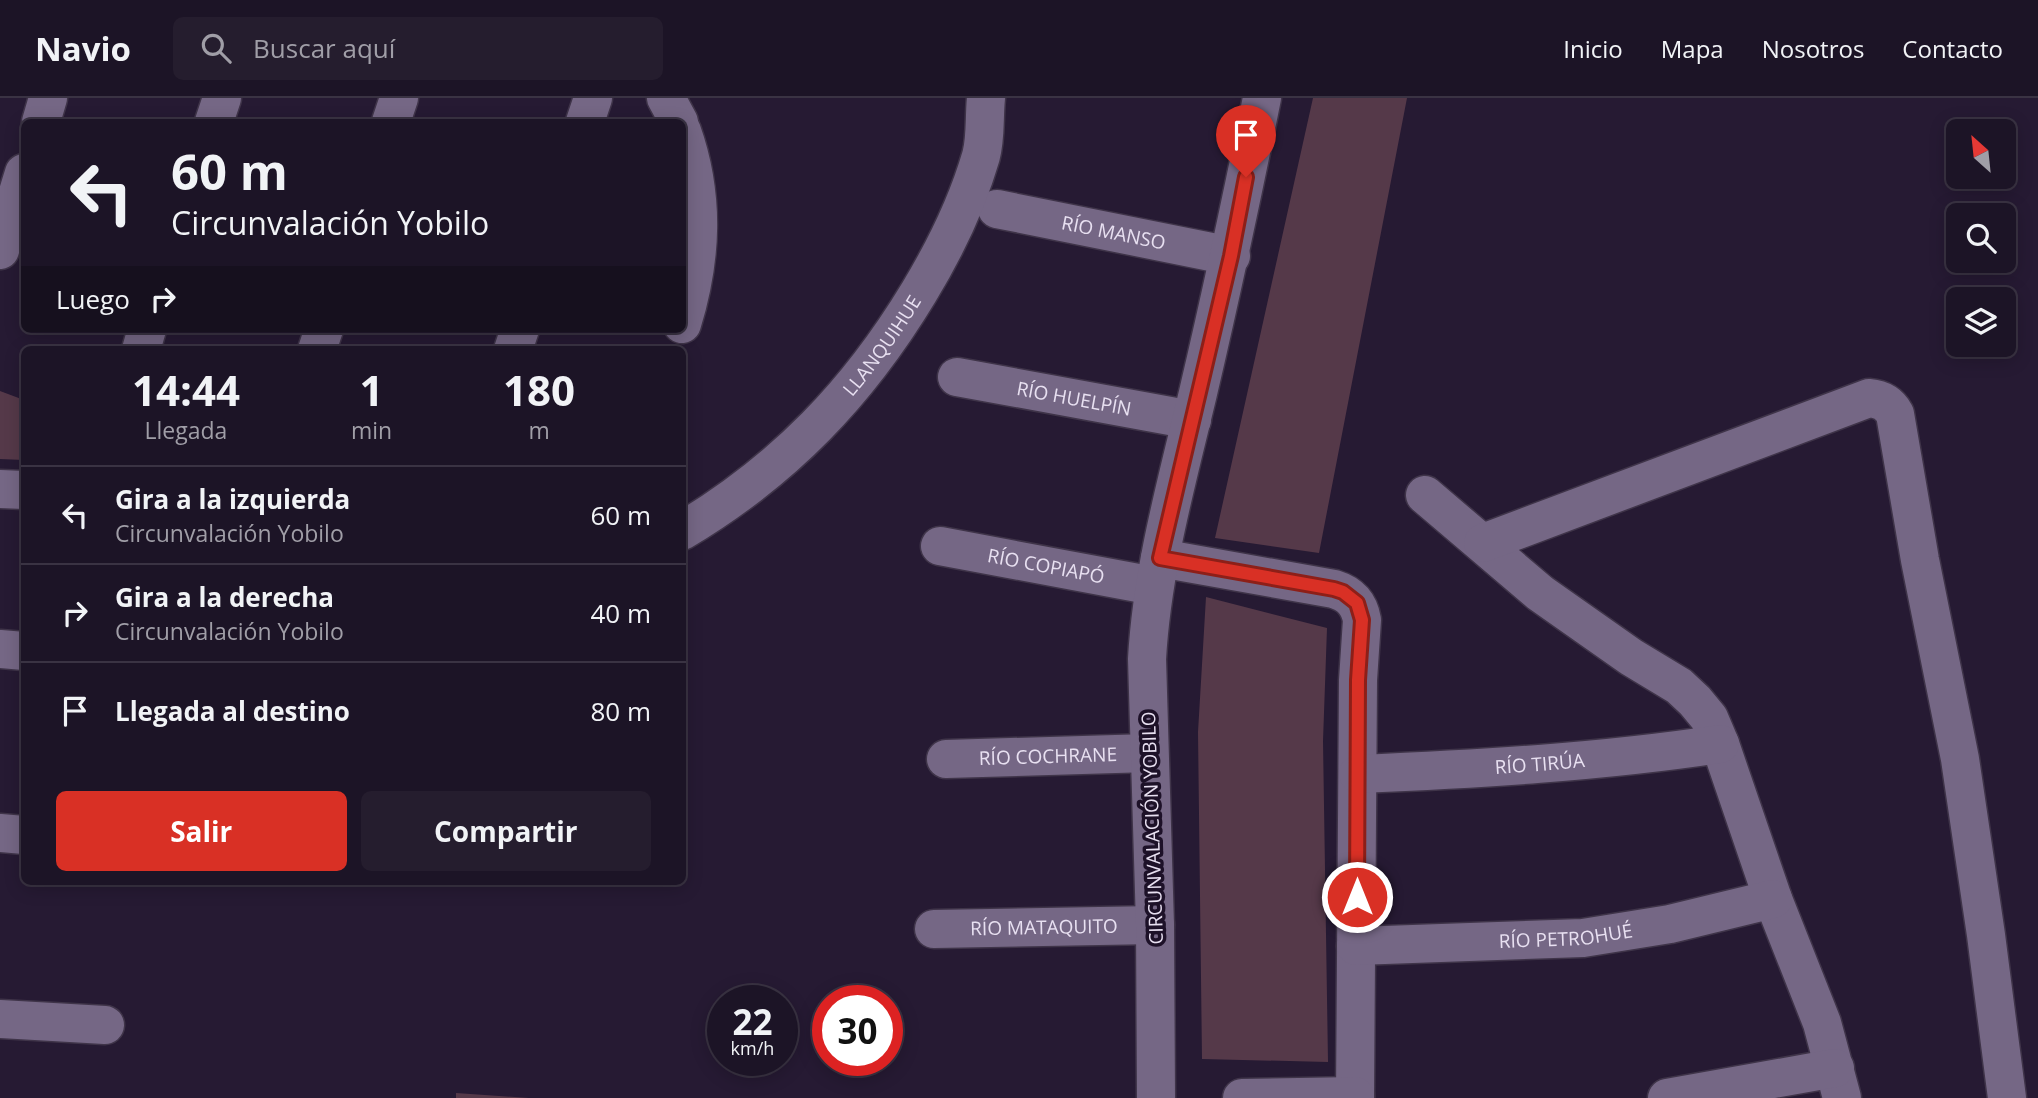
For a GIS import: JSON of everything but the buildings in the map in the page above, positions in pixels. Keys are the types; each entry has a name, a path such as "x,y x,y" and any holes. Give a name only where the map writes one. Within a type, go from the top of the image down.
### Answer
{"street":[{"path":"42,119 48,98"},
{"path":"215,119 222,98"},
{"path":"392,119 398,98"},
{"path":"586,119 593,98"},
{"path":"666,98 677,119"},
{"name":"LLANQUIHUE","path":"686,529 715,511 776,466 831,412 886,343 934,267 968,193 982,153 986,98"},
{"name":"CIRCUNVALACIÓN YOBILO","path":"1156,1098 1155,925 1147,659 1157,572 1231,256 1262,98"},
{"path":"686,145 695,175 700,225 694,281 686,310"},
{"path":"0,250 21,183"},
{"name":"RÍO MANSO","path":"997,209 1231,256"},
{"name":"RÍO HUELPÍN","path":"957,377 1192,420"},
{"path":"1483,543 1869,398 1880,399 1888,404 1895,414 1922,573 1960,760 2007,1098"},
{"path":"0,489 21,490"},
{"path":"1425,495 1540,593 1631,657 1679,686 1696,701 1709,718 1720,744 1773,899 1807,979 1839,1083 1667,1098"},
{"name":"RÍO COPIAPÓ","path":"940,546 1157,572"},
{"path":"1157,572 1334,589 1343,592 1357,603 1362,620 1358,680 1354,1097 1242,1098"},
{"path":"0,649 21,651"},
{"name":"RÍO TIRÚA","path":"1358,774 1516,767 1628,757 1720,744"},
{"name":"RÍO COCHRANE","path":"946,758 1149,753"},
{"path":"0,833 21,835"},
{"name":"RÍO PETROHUÉ","path":"1356,946 1583,938 1670,925 1773,899"},
{"name":"RÍO MATAQUITO","path":"934,929 1155,925"},
{"path":"0,1019 105,1025"}],"shaded area":[{"path":"1313,98 1407,98 1319,553 1215,538"},
{"path":"0,391 21,399 21,460 0,459"},
{"path":"1206,597 1327,628 1323,741 1328,1062 1202,1059 1198,732"},
{"path":"456,1093 529,1098 456,1098"}],"route":[{"path":"1246,177 1231,256 1160,558 1334,589 1343,592 1357,603 1362,620 1358,680 1357,897"}]}
